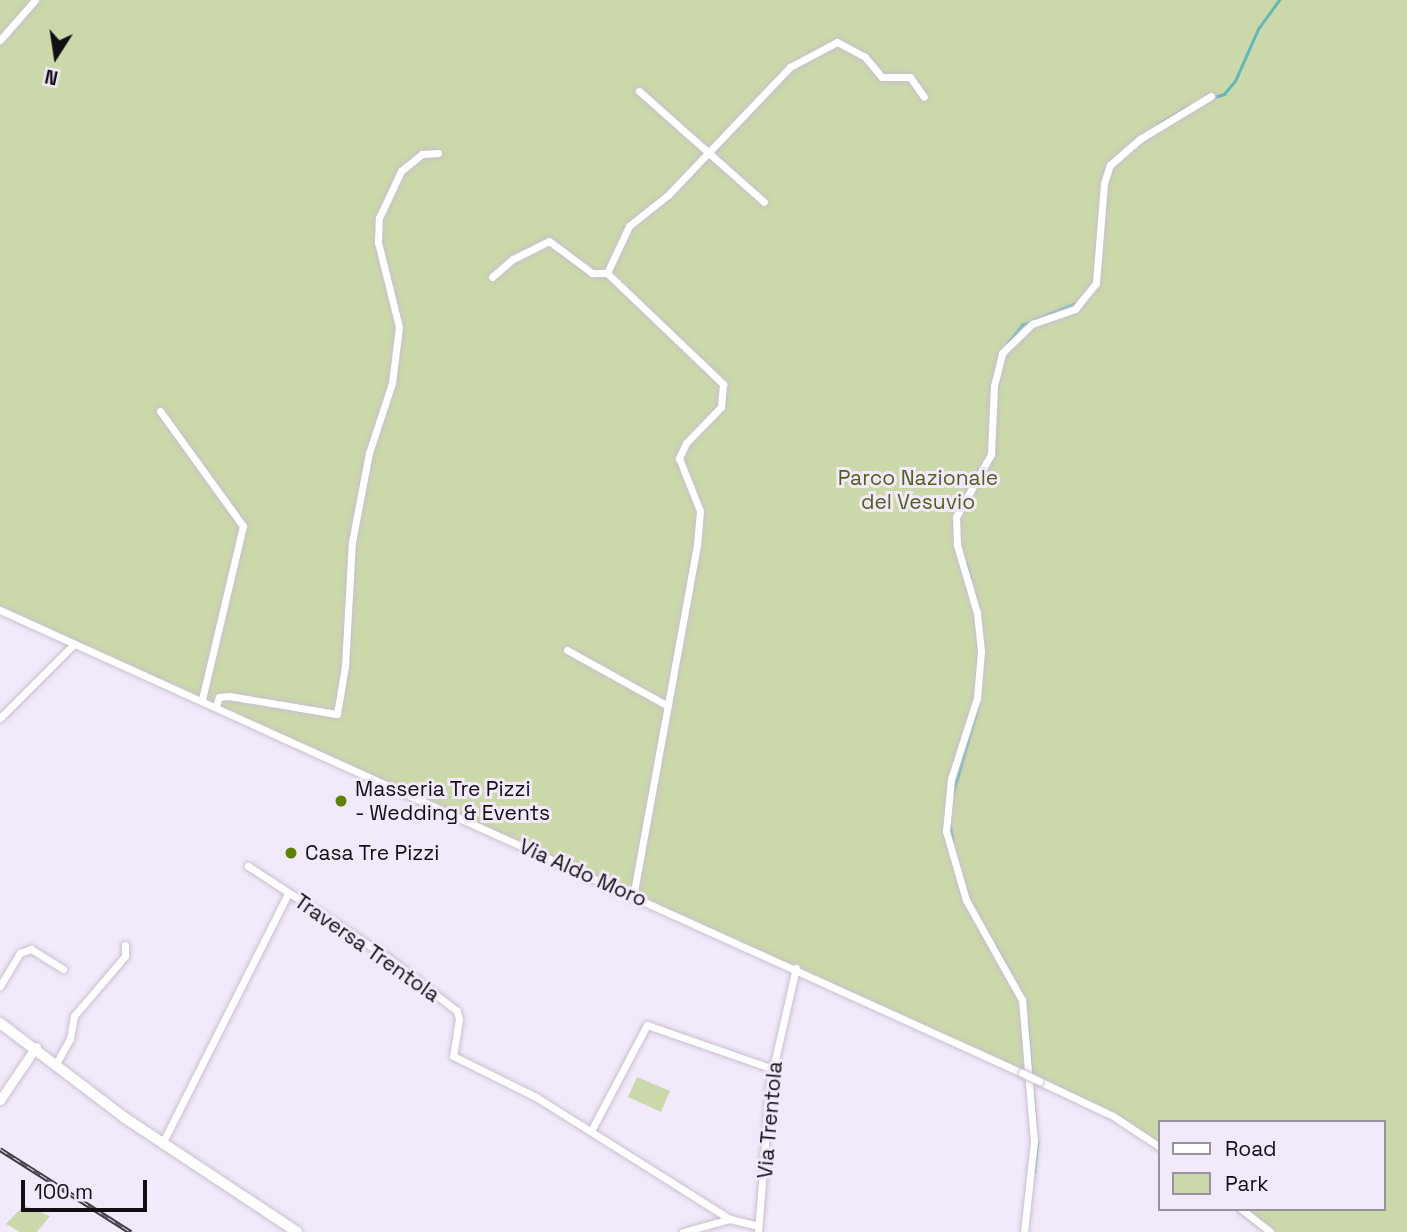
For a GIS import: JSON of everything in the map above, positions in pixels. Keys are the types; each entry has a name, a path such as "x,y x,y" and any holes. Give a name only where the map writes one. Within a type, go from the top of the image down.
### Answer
{"main road":[{"path":"0,1023 57,1062 162,1144 297,1232"}],"street":[{"path":"0,40 34,0"},
{"path":"607,273 629,226 668,195 775,79 837,42 865,57 882,77 910,77 924,97"},
{"path":"639,91 706,154 764,202"},
{"path":"1024,1232 1034,1142 1022,1000 966,900 946,831 951,779 977,698 981,651 977,613 957,545 956,517 991,454 994,386 1002,353 1032,324 1075,309 1096,283 1104,183 1111,165 1140,139 1212,96"},
{"path":"216,706 219,697 229,696 288,702 328,716 337,714 345,666 352,542 369,453 392,383 399,327 378,242 379,218 401,171 422,154 438,153"},
{"path":"492,277 513,259 549,241 592,273 607,273 723,384 721,407 686,443 679,458 700,511 633,896"},
{"path":"160,411 243,526 202,699"},
{"name":"Via Aldo Moro","path":"0,610 796,968 1113,1115 1158,1146"},
{"path":"0,718 74,643"},
{"path":"567,650 668,706"},
{"name":"Traversa Trentola","path":"248,866 387,957 457,1011 460,1019 453,1056 536,1097 730,1219 758,1229"},
{"path":"162,1144 288,893"},
{"path":"57,1062 70,1039 75,1016 125,956 125,945"},
{"path":"0,986 20,953 31,949 63,969"},
{"name":"Via Trentola","path":"758,1229 772,1069 796,968"},
{"path":"592,1131 648,1025 772,1069"},
{"path":"0,1100 36,1047"},
{"path":"1244,1211 1270,1232"},
{"path":"683,1232 730,1219"}],"green space":[{"name":"Parco Nazionale del Vesuvio","path":"0,0 1407,0 1407,1232 1263,1232 1236,1211 1386,1211 1386,1120 1158,1120 1158,1150 1139,1135 1066,1096 0,613"},
{"path":"637,1077 670,1091 661,1112 628,1097"},
{"path":"24,1205 50,1216 37,1232 20,1232 6,1224"}],"waterway":[{"path":"1211,98 1224,94 1235,81 1258,29 1279,0"},
{"path":"1158,124 1189,106"},
{"path":"1006,345 1022,325 1076,303"},
{"path":"966,563 970,577"},
{"path":"953,793 978,705"},
{"path":"950,824 953,841"},
{"path":"994,943 1021,993"},
{"path":"1027,1020 1036,1128"},
{"path":"1034,1173 1037,1142"}],"railway":[{"path":"0,1149 131,1232"}],"place":[{"name":"Masseria Tre Pizzi - Wedding & Events","path":"341,801"},
{"name":"Casa Tre Pizzi","path":"291,853"}]}
